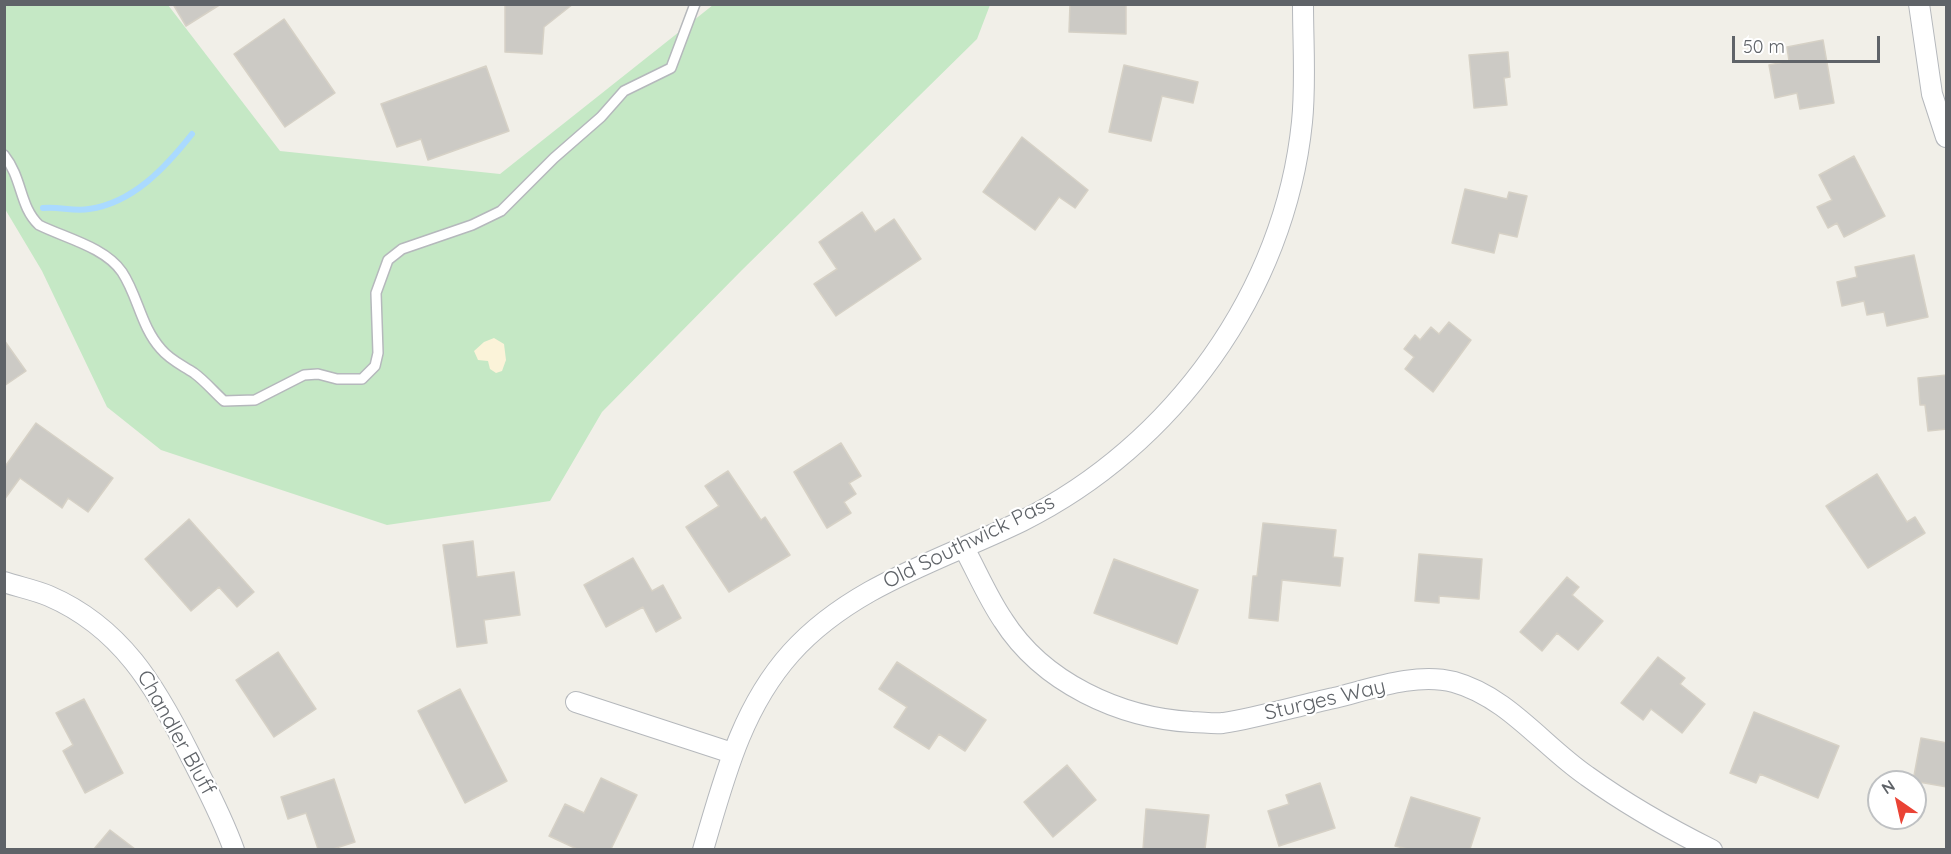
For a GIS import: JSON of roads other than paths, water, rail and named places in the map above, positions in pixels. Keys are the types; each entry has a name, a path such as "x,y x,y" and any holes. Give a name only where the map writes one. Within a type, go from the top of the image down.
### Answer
{"street":[{"name":"Old Southwick Pass","path":"703,849 732,753 746,720 767,684 818,626 838,610 878,586 964,548 1061,498 1115,460 1184,395 1216,352 1242,309 1265,261 1288,192 1302,121 1304,4"},
{"path":"1919,4 1932,94 1947,137"},
{"name":"Sturges Way","path":"964,548 1003,621 1027,649 1066,683 1118,708 1157,720 1221,723 1390,684 1431,679 1452,682 1466,686 1509,711 1585,775 1668,828 1712,849"},
{"name":"Chandler Bluff","path":"4,582 48,596 77,611 100,627 141,668 168,712 224,822 234,849"},
{"path":"576,702 732,753"}],"lane":[{"path":"4,154 16,171 31,216 39,225 104,255 114,264 121,271 144,324 159,347 170,359 195,374 224,401 255,400 304,375 318,374 351,380 362,379 375,366 378,353 376,292 388,260 402,249 472,225 501,211 554,158 601,117 624,92 655,79 671,68 695,4"}],"waterway":[{"path":"43,208 83,210 120,199 160,171 192,134"}]}
